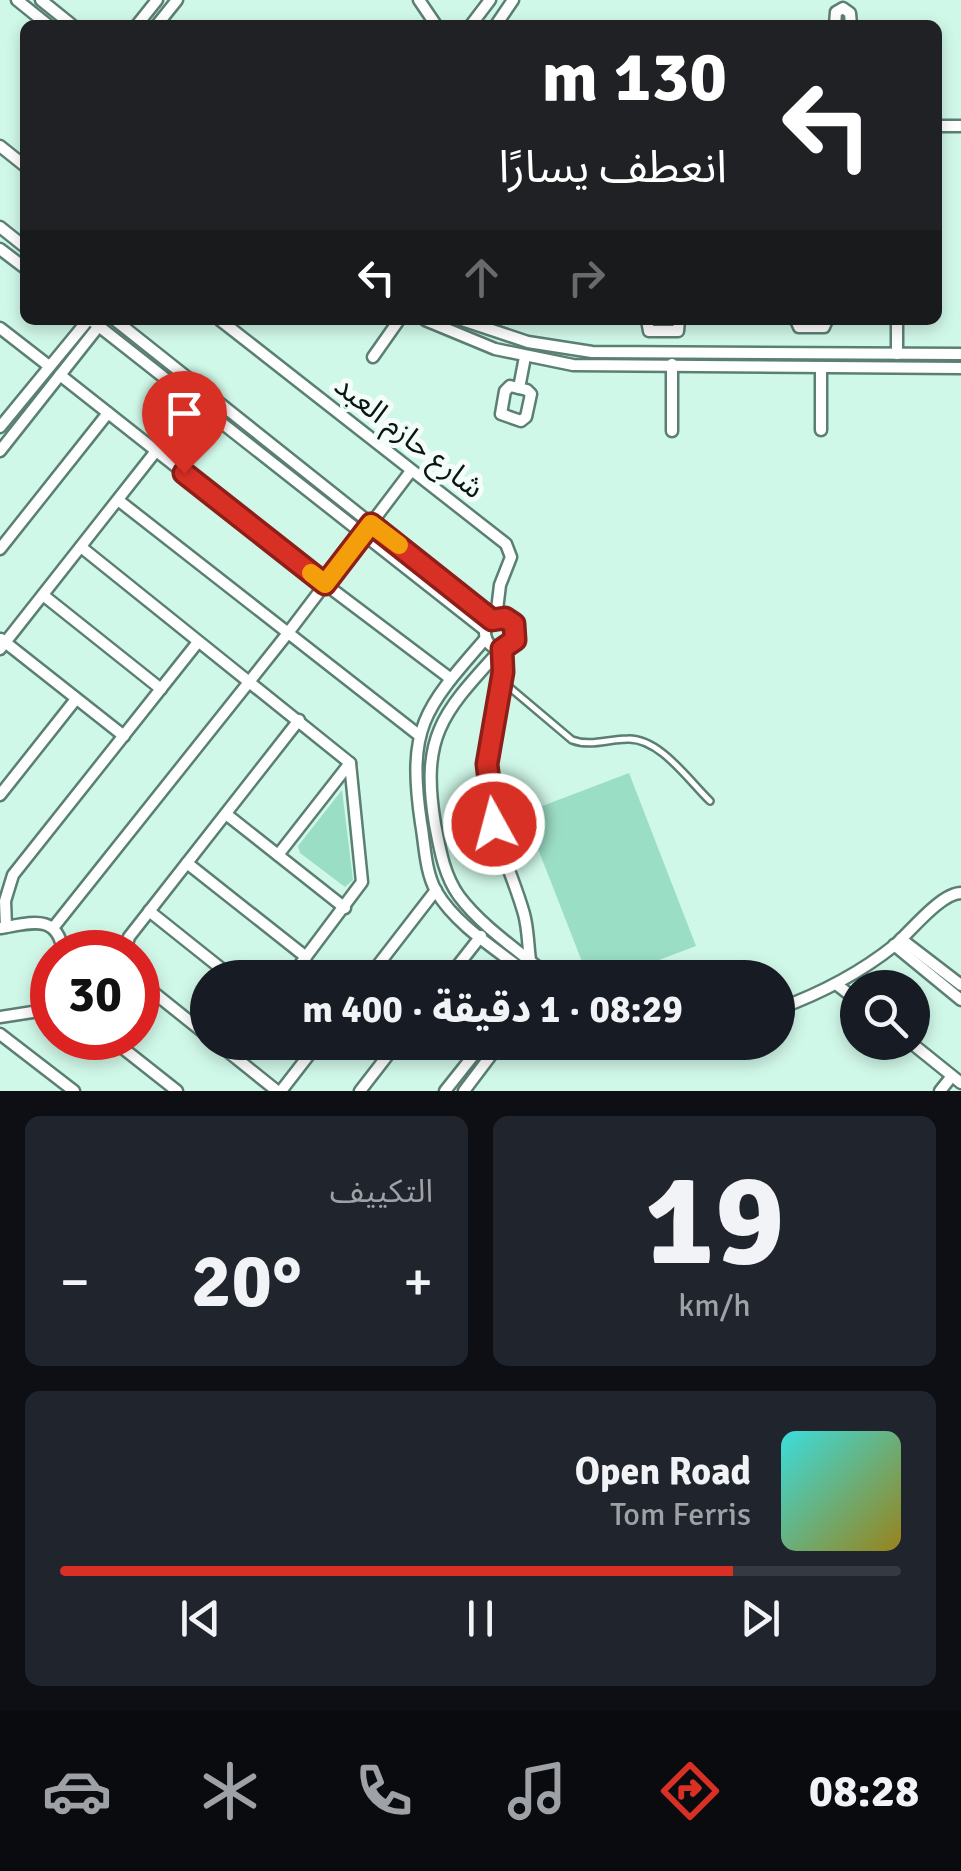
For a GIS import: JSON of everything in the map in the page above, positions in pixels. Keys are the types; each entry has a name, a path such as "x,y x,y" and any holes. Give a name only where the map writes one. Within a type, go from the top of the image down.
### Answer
{"street":[{"path":"17,0 42,20"},
{"path":"41,0 66,20"},
{"path":"141,20 156,0"},
{"path":"161,20 177,0"},
{"path":"475,20 490,0"},
{"path":"835,20 836,12 843,8 850,12 851,20"},
{"path":"0,146 20,162"},
{"path":"0,227 20,243"},
{"path":"0,248 20,264"},
{"path":"0,427 48,366 92,325"},
{"path":"0,451 93,325"},
{"path":"101,325 490,627 501,649 502,681 487,764 488,797 524,913 530,960"},
{"path":"122,325 367,529"},
{"name":"شارع حازم العبد","path":"226,325 510,550 490,627"},
{"path":"373,357 395,325"},
{"path":"437,325 526,357 593,366 961,368"},
{"path":"648,325 649,332 663,333 678,331 679,325"},
{"path":"798,325 825,325"},
{"path":"897,325 897,354"},
{"path":"492,326 570,350 961,354"},
{"path":"810,327 811,353"},
{"path":"0,329 48,366"},
{"path":"663,333 672,367 672,431"},
{"path":"519,388 526,357"},
{"path":"821,367 821,430"},
{"path":"60,375 450,679"},
{"path":"0,549 108,413"},
{"path":"124,736 2,643 156,451"},
{"path":"198,642 14,876 5,901 3,928 35,923 54,928 411,471"},
{"path":"118,500 420,736"},
{"path":"80,546 350,763 363,876 360,888 304,960"},
{"path":"43,595 161,689"},
{"path":"516,960 481,936 436,890 426,855 415,780 420,736 432,706 490,627 510,620 516,629 512,644 501,649 442,719 432,751 430,785 439,844 451,883 468,907 529,960"},
{"path":"0,795 76,698"},
{"path":"135,930 299,720"},
{"path":"278,855 350,763"},
{"path":"226,814 345,908"},
{"path":"188,863 306,957"},
{"path":"382,960 436,890"},
{"path":"795,1002 836,984 897,942 948,896 961,893"},
{"path":"149,912 210,960"},
{"path":"462,960 481,936"},
{"path":"897,942 961,985"},
{"path":"897,942 961,1000"},
{"path":"836,984 840,987"},
{"path":"160,998 190,1022"},
{"path":"0,1017 30,1012"},
{"path":"0,1034 74,1091"},
{"path":"930,1059 956,1080 940,1091"},
{"path":"138,1060 177,1091"},
{"path":"239,1060 279,1091 304,1060"},
{"path":"360,1091 384,1060"},
{"path":"445,1091 470,1060"},
{"path":"464,1091 487,1060"}],"lane":[{"path":"502,681 572,740 584,744 642,740 654,746 710,801"}],"green space":[{"path":"629,773 696,946 659,960 581,960 524,813"},
{"path":"342,790 353,880 345,887 300,853 298,846"}],"slow traffic":[{"path":"311,573 325,584 371,524 399,545"}],"route":[{"path":"184,473 325,584 371,524 492,620 501,617 514,624 515,640 502,649 503,672 487,764 494,824"}]}
